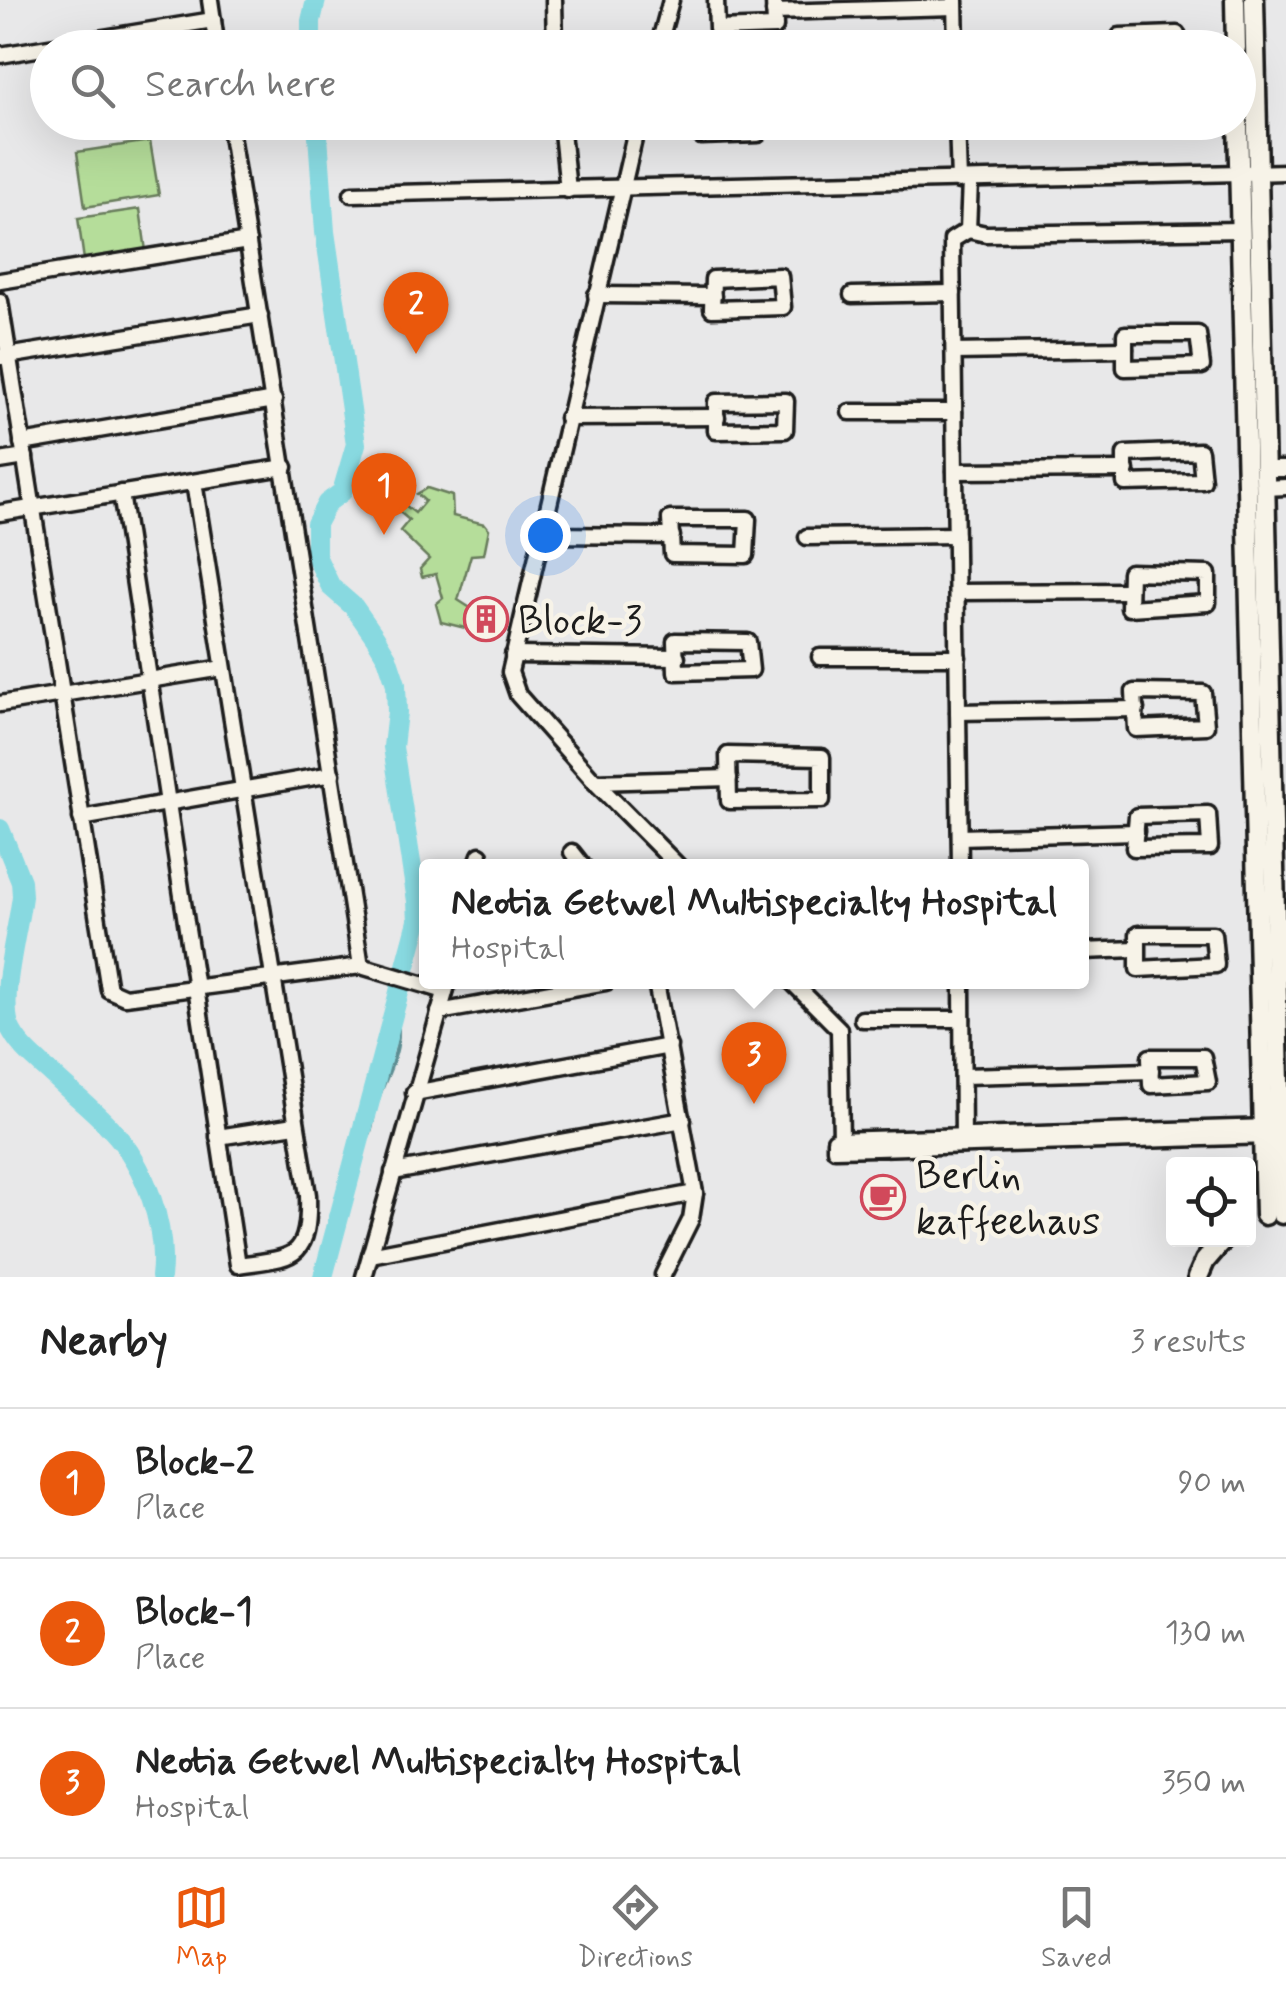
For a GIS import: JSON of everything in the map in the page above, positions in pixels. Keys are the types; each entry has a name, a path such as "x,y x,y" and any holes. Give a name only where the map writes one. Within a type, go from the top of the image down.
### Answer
{"street":[{"path":"210,0 214,30"},
{"path":"554,0 555,30"},
{"path":"663,30 671,0"},
{"path":"716,0 717,29 774,27 774,6 955,4 956,30"},
{"path":"1235,0 1236,30"},
{"path":"1253,30 1254,0"},
{"path":"150,30 213,20"},
{"path":"0,54 30,49"},
{"path":"232,140 361,966"},
{"path":"563,140 568,190"},
{"path":"633,140 510,672 514,690 595,782 671,859"},
{"path":"960,140 968,230"},
{"path":"1242,140 1248,173 1265,479 1270,1216"},
{"path":"1249,140 1241,230 1272,1131"},
{"path":"352,194 1286,172"},
{"path":"960,859 952,240 968,230 986,234 1241,230"},
{"path":"0,281 248,241"},
{"path":"780,276 783,307 712,309 713,296 713,279 780,276"},
{"path":"852,294 953,293"},
{"path":"596,295 713,296"},
{"path":"0,302 4,357 24,450 109,990 125,998 361,966 419,983"},
{"path":"4,357 260,315"},
{"path":"1125,334 1198,334 1202,366 1126,368 1125,349 1125,334"},
{"path":"954,352 1125,349"},
{"path":"0,461 24,450 274,400"},
{"path":"786,400 785,430 716,431 718,417 716,402 786,400"},
{"path":"850,412 954,412"},
{"path":"568,418 718,417"},
{"path":"1200,452 1204,482 1125,483 1126,470 1125,454 1200,452"},
{"path":"0,512 284,467"},
{"path":"1265,479 1286,469"},
{"path":"955,471 1126,470"},
{"path":"1265,479 1286,488"},
{"path":"121,493 238,1265 292,1256 301,1244 308,1221 308,1195 194,482"},
{"path":"670,520 748,520 746,555 672,554 672,536 670,520"},
{"path":"540,535 672,536"},
{"path":"807,537 956,535"},
{"path":"1130,572 1208,574 1208,603 1129,608 1128,591 1130,572"},
{"path":"957,592 1128,591"},
{"path":"676,641 748,642 751,670 676,672 677,657 676,641"},
{"path":"513,655 677,657"},
{"path":"820,657 958,657"},
{"path":"0,704 223,668"},
{"path":"1134,692 1202,693 1206,726 1136,729 1136,709 1134,692"},
{"path":"958,712 1136,709"},
{"path":"728,755 822,757 822,800 729,800 729,778 728,755"},
{"path":"81,818 332,774"},
{"path":"595,782 729,778"},
{"path":"1208,814 1210,847 1134,848 1136,832 1137,816 1208,814"},
{"path":"960,837 1136,832"},
{"path":"572,852 578,859"},
{"path":"1138,934 1214,934 1216,965 1138,969 1137,950 1138,934"},
{"path":"1089,951 1137,950"},
{"path":"364,1277 445,989"},
{"path":"439,1012 567,989"},
{"path":"658,989 695,1193 691,1219 660,1276"},
{"path":"799,989 838,1029 841,1140 835,1140 835,1148 963,1140 1272,1131"},
{"path":"962,989 963,1140"},
{"path":"862,1019 962,1019"},
{"path":"414,1092 670,1046"},
{"path":"963,1076 1151,1070"},
{"path":"394,1172 683,1120"},
{"path":"218,1137 295,1125"},
{"path":"370,1255 695,1193"},
{"path":"1198,1277 1217,1247"}],"green space":[{"path":"150,141 159,195 85,207 77,152"},
{"path":"140,209 146,251 84,260 78,218"},
{"path":"427,488 452,496 453,516 485,524 489,529 484,554 471,555 458,600 472,609 465,628 441,622 436,604 443,598 436,574 422,577 420,569 429,559 400,531 409,520 395,508 400,501 415,513 425,501 417,494"}],"waterway":[{"path":"311,30 316,0"},
{"path":"318,140 325,232 356,444 342,492 327,503 316,524 316,556 331,587 354,607 375,637 396,684 393,747 418,921 323,1277"},
{"path":"0,829 21,881 22,896 8,979 9,1025 23,1047 104,1122 134,1161 157,1218 161,1277"},
{"path":"356,1145 370,1133 393,1061 398,1038 395,1009"}],"place":[{"name":"Block-1","path":"416,354"},
{"name":"Block-2","path":"384,535"},
{"name":"Block-3","path":"486,619"},
{"name":"Neotia Getwel Multispecialty Hospital","path":"754,1104"},
{"name":"Berlin kaffeehaus","path":"883,1197"}]}
